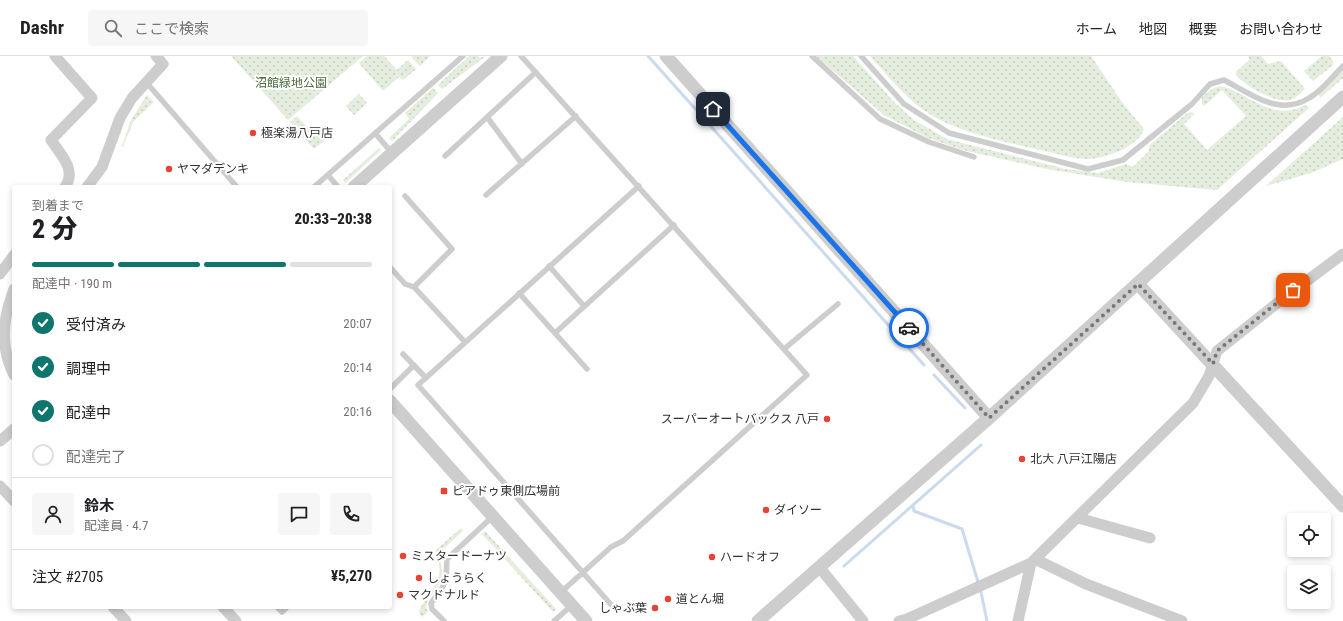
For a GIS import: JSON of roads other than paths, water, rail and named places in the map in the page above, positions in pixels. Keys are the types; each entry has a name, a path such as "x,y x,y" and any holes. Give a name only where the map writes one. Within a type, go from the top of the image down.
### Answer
{"street":[{"path":"56,56 92,98 51,140 70,167 70,180 66,185"},
{"path":"88,185 102,167 120,118 132,98 163,64 156,56"},
{"path":"356,185 501,56"},
{"path":"666,56 989,418"},
{"path":"758,621 989,418 1343,97"},
{"path":"899,621 907,619 1033,561 1194,403 1209,376 1217,351 1281,300 1343,254"},
{"path":"0,274 12,258"},
{"path":"1138,284 1341,498"},
{"path":"12,294 5,310 3,341 12,372"},
{"path":"392,403 571,606 586,621"},
{"path":"0,441 12,431"},
{"path":"0,486 12,499"},
{"path":"1078,518 1150,538"},
{"path":"1018,621 1033,561"},
{"path":"1033,561 1086,584 1182,621"},
{"path":"820,568 863,621"},
{"path":"115,609 126,621"},
{"path":"225,609 236,621"}],"lane":[{"path":"316,185 463,56"},
{"path":"521,56 807,375 623,541 611,547 560,593"},
{"path":"812,56 880,120 929,142 974,157"},
{"path":"861,56 904,104 949,133 1088,169 1123,160 1192,104 1210,84 1224,80 1273,105 1288,106 1309,98 1343,66"},
{"path":"445,156 536,72"},
{"path":"146,81 235,185"},
{"path":"486,195 576,116"},
{"path":"487,118 522,164"},
{"path":"375,133 393,153"},
{"path":"328,175 336,185"},
{"path":"614,608 418,385 639,186"},
{"path":"405,196 452,250 414,287"},
{"path":"555,333 674,225"},
{"path":"549,266 584,306"},
{"path":"392,269 405,284 414,287 465,342"},
{"path":"519,293 587,369"},
{"path":"784,349 838,304"},
{"path":"403,354 426,378"},
{"path":"392,387 414,365"},
{"path":"444,621 432,608 431,603 441,590 446,580 447,559 492,517"},
{"path":"554,621 571,606"}],"waterway":[{"path":"648,56 924,365"},
{"path":"934,375 965,408"},
{"path":"844,566 981,445"},
{"path":"913,505 914,511 962,529 978,582"},
{"path":"981,592 987,621"}],"place":[{"name":"極楽湯八戸店","path":"253,133"},
{"name":"ヤマダデンキ","path":"169,169"},
{"name":"スーパーオートバックス 八戸","path":"827,419"},
{"name":"北大 八戸江陽店","path":"1022,459"},
{"name":"ピアドゥ東側広場前","path":"444,491"},
{"name":"ダイソー","path":"766,510"},
{"name":"ミスタードーナツ","path":"403,556"},
{"name":"ハードオフ","path":"712,557"},
{"name":"しょうらく","path":"419,578"},
{"name":"マクドナルド","path":"400,595"},
{"name":"道とん堀","path":"668,599"},
{"name":"しゃぶ葉","path":"655,608"}],"park label":[{"name":"沼館緑地公園","path":"291,83"}]}
